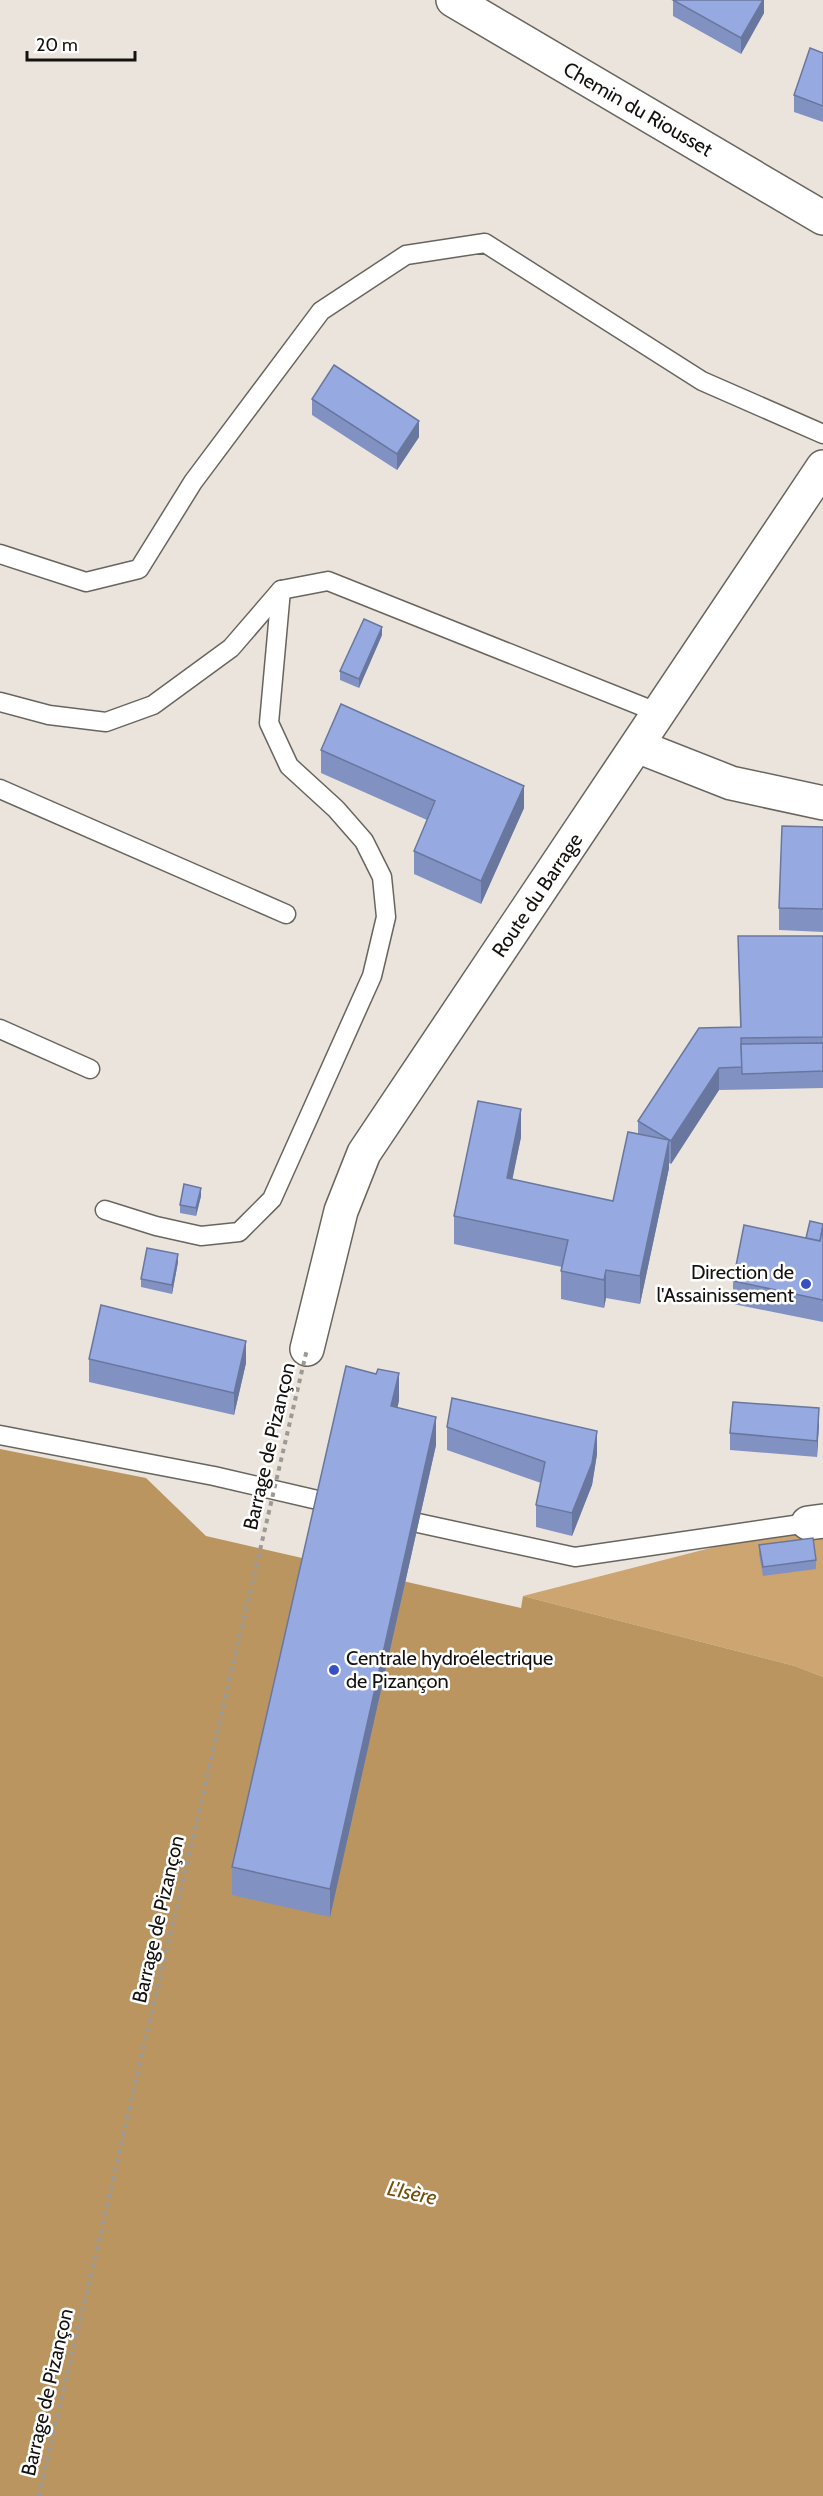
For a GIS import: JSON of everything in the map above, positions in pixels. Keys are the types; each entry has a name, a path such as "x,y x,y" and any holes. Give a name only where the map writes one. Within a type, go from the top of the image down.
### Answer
{"street":[{"name":"Chemin du Riousset","path":"453,0 823,218"},
{"name":"Route du Barrage","path":"307,1349 341,1211 364,1154 823,466"},
{"path":"637,746 731,783 823,803"}],"lane":[{"path":"0,554 86,582 139,568 193,482 321,311 406,255 485,243 702,381 823,434"},
{"path":"1,705 49,715 106,722 153,705 231,648 281,590 328,581 659,713"},
{"path":"105,1210 156,1226 201,1236 239,1232 272,1198 372,976 386,917 382,877 364,841 336,809 288,766 269,723 281,590"},
{"path":"0,789 286,914"},
{"path":"0,1029 90,1069"},
{"path":"0,1436 214,1476 352,1508"},
{"path":"375,1513 575,1557 815,1522"}],"path":[{"name":"Barrage de Pizançon","path":"39,2496 307,1349"}],"shaded area":[{"path":"823,1519 823,1677 795,1666 523,1596"}],"water":[{"name":"L'Isère","path":"0,1449 146,1478 206,1536 521,1608 523,1596 795,1666 823,1677 823,2496 0,2496"}],"building":[{"path":"673,0 763,0 741,38"},
{"path":"810,48 823,53 823,106 794,95"},
{"path":"334,365 419,421 397,454 312,399"},
{"path":"364,619 382,627 359,679 340,671"},
{"path":"341,704 524,786 481,881 414,851 435,801 321,750"},
{"path":"782,826 823,827 823,909 779,908"},
{"path":"738,936 823,936 823,1037 741,1038 742,1067 719,1068 671,1141 638,1121 699,1028 741,1027"},
{"path":"823,1043 823,1071 742,1074 741,1044"},
{"path":"478,1101 521,1109 507,1178 613,1201 628,1132 669,1140 640,1276 606,1270 604,1280 561,1271 568,1240 454,1216"},
{"path":"184,1184 201,1188 196,1208 180,1205"},
{"path":"810,1221 823,1224 820,1241 806,1238"},
{"path":"744,1225 820,1241 823,1227 823,1300 733,1281"},
{"path":"147,1248 178,1254 172,1285 141,1279"},
{"path":"101,1305 246,1341 234,1393 89,1359"},
{"name":"Centrale hydroélectrique de Pizançon","path":"346,1366 376,1374 378,1369 399,1373 391,1406 436,1417 330,1889 232,1867"},
{"path":"452,1398 597,1431 592,1463 572,1513 536,1505 545,1462 447,1427"},
{"path":"733,1402 819,1408 817,1441 730,1433"},
{"path":"813,1538 816,1560 763,1567 759,1545"}],"place":[{"name":"Direction de l'Assainissement","path":"806,1284"},
{"name":"Centrale hydroélectrique de Pizançon","path":"334,1670"}]}
